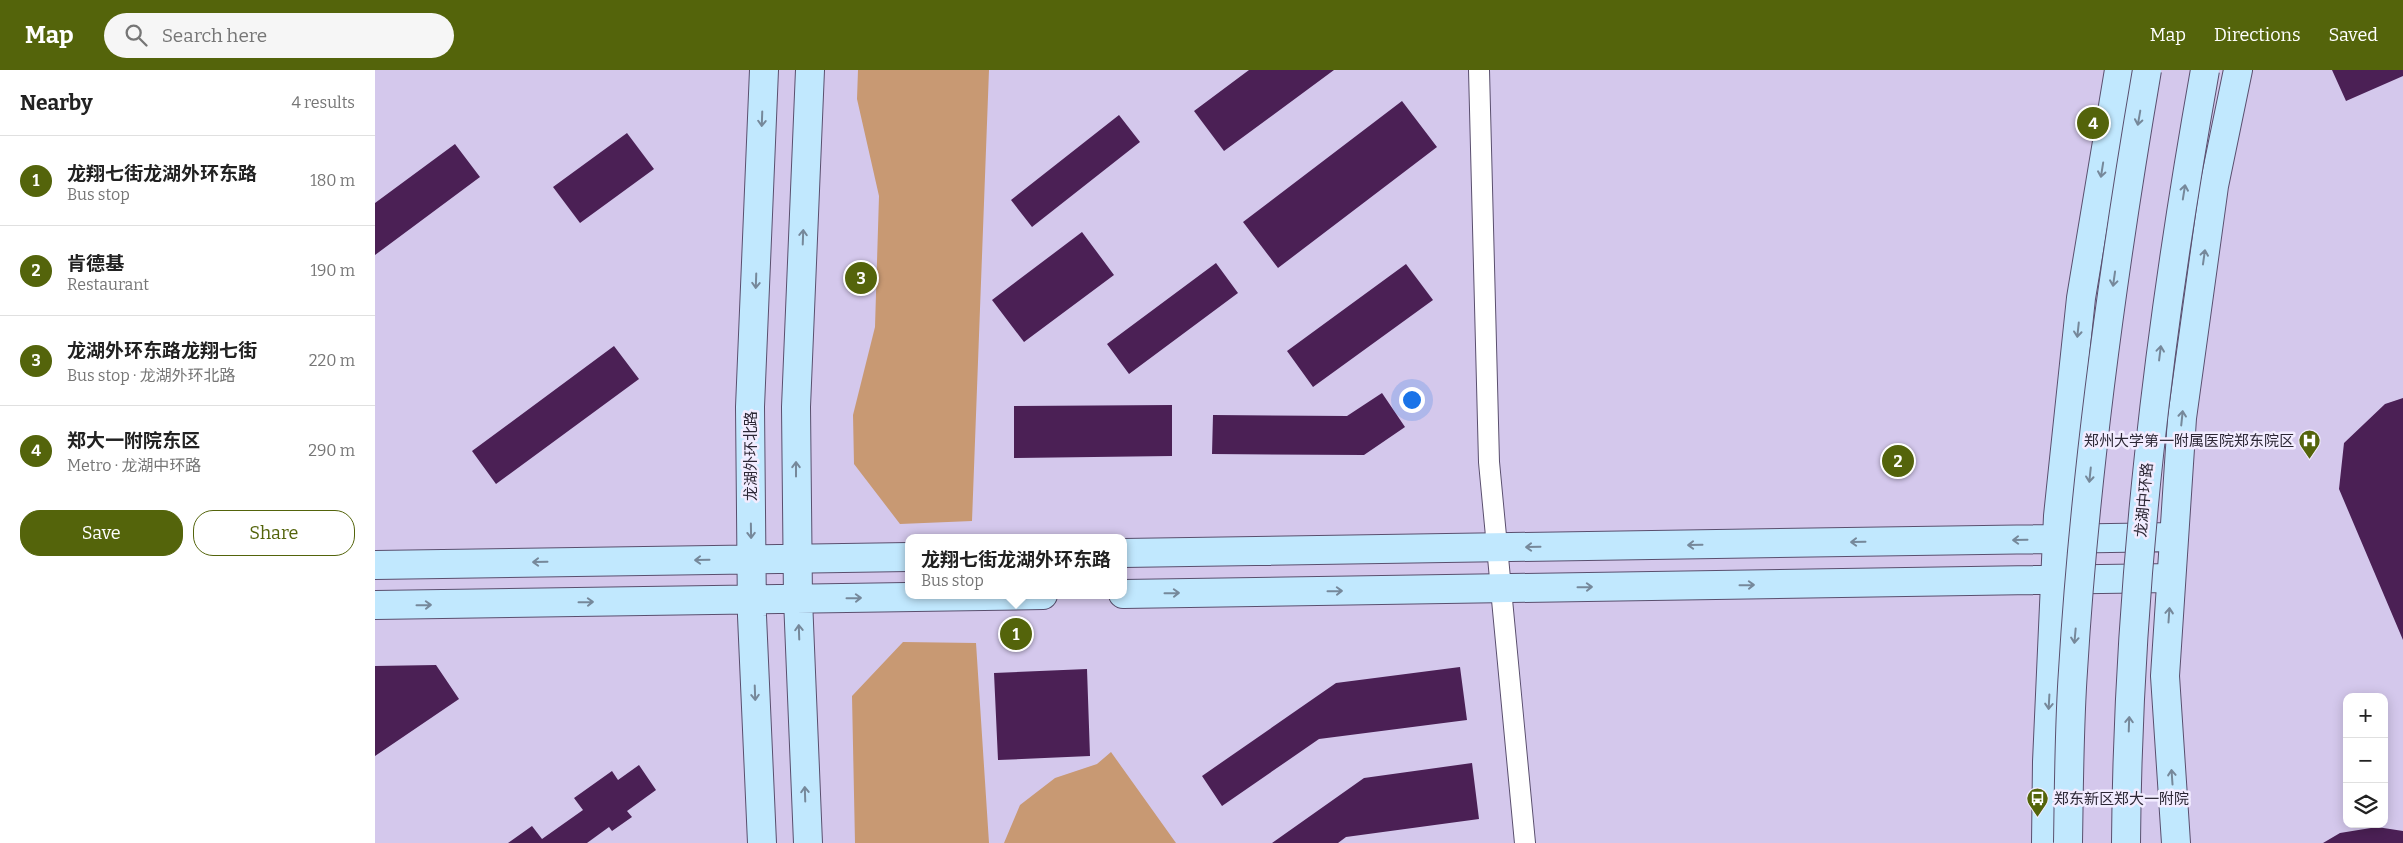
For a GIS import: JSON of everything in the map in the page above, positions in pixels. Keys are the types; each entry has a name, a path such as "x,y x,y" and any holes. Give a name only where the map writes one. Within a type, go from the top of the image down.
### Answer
{"street":[{"name":"龙湖外环北路","path":"762,843 752,600 750,407 764,70"},
{"path":"808,843 798,599 796,407 810,70"},
{"path":"1479,70 1489,462 1525,843"},
{"path":"2045,843 2057,539 2081,298 2119,70"},
{"path":"2068,843 2073,672 2093,445 2126,192 2147,70"},
{"name":"龙湖中环路","path":"2126,843 2134,614 2144,486 2172,266 2205,70"},
{"path":"2176,843 2165,676 2185,398 2214,186 2238,70"},
{"path":"1127,553 2174,537"},
{"path":"375,565 905,557"},
{"path":"1127,594 2171,578"},
{"path":"375,606 905,597"}],"shaded area":[{"path":"858,70 989,70 972,521 900,524 854,464 853,415 875,327 879,196 857,99"},
{"path":"903,642 976,643 989,843 855,843 852,696"},
{"path":"1111,752 1176,843 1004,843 1020,805 1055,778 1097,764"}],"building":[{"path":"1249,70 1334,70 1224,151 1194,111"},
{"path":"2332,70 2403,70 2403,76 2346,101"},
{"path":"1402,101 1437,147 1278,268 1243,222"},
{"path":"1119,115 1140,142 1032,227 1011,200"},
{"path":"627,133 654,169 580,223 553,187"},
{"path":"455,144 480,177 375,255 375,203"},
{"path":"1082,232 1114,275 1024,342 992,300"},
{"path":"1216,263 1238,293 1129,374 1107,344"},
{"path":"1406,264 1433,300 1313,387 1287,351"},
{"path":"614,346 639,379 496,484 472,451"},
{"path":"1382,393 1405,427 1364,455 1212,454 1213,415 1347,416"},
{"path":"2403,398 2403,640 2339,489 2344,443 2385,404"},
{"path":"1172,405 1172,456 1014,458 1014,406"},
{"path":"436,665 459,699 375,756 375,666"},
{"path":"1460,667 1467,720 1319,739 1222,806 1202,776 1336,683"},
{"path":"1087,669 1090,756 998,760 994,673"},
{"path":"1472,763 1479,819 1346,837 1338,843 1272,843 1364,778"},
{"path":"639,765 656,790 627,811 632,817 612,831 609,827 587,843 508,843 532,826 542,839 583,810 574,798 612,771 618,780"},
{"path":"2371,828 2403,831 2403,843 2323,843 2340,833"}],"place":[{"name":"郑大一附院东区","path":"2093,123"},
{"name":"龙湖外环东路龙翔七街","path":"861,278"},
{"name":"郑州大学第一附属医院郑东院区","path":"2310,460"},
{"name":"肯德基","path":"1898,461"},
{"name":"龙翔七街龙湖外环东路","path":"1016,634"},
{"name":"郑东新区郑大一附院","path":"2038,818"}]}
